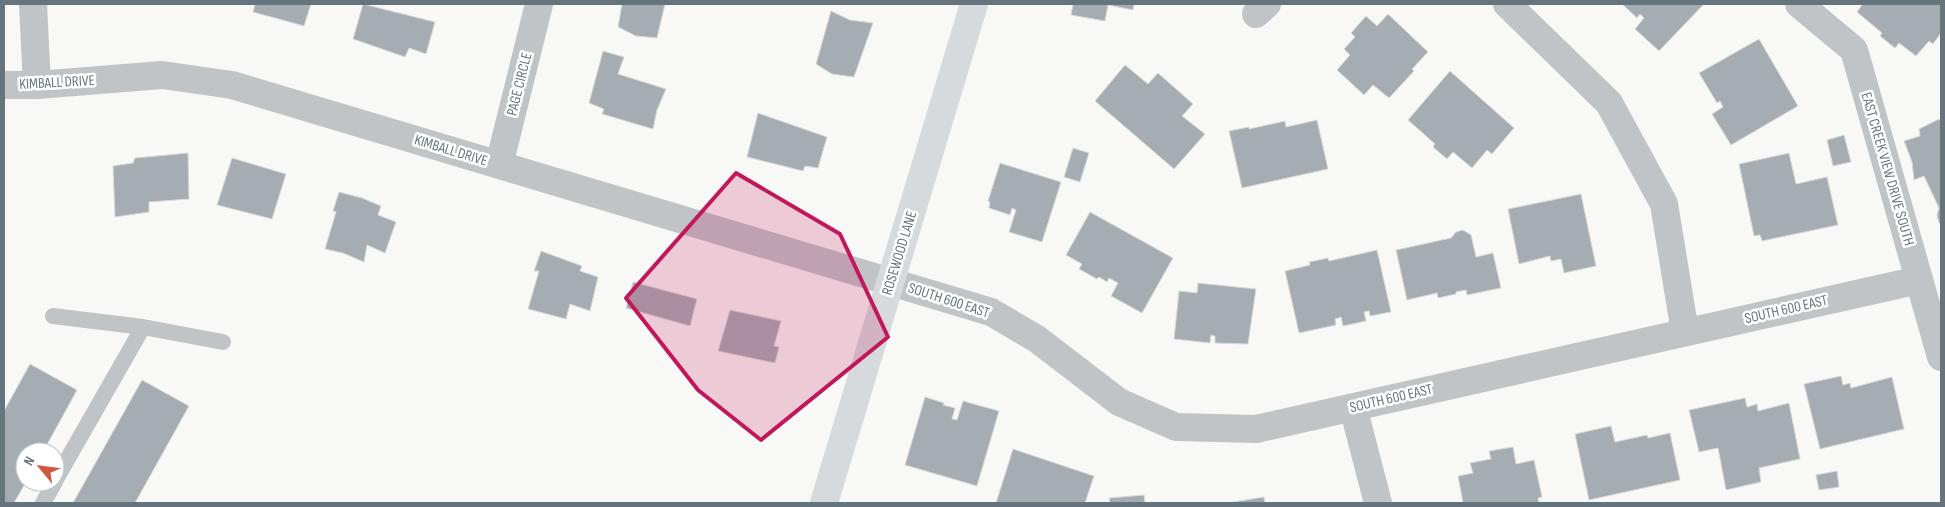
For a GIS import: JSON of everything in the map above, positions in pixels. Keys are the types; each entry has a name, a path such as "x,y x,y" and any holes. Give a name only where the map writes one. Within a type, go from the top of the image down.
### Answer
{"street":[{"path":"33,4 37,84"},
{"name":"PAGE CIRCLE","path":"499,165 539,4"},
{"name":"ROSEWOOD LANE","path":"824,503 974,4"},
{"path":"1507,4 1609,103 1660,195 1664,204 1685,332"},
{"name":"EAST CREEK VIEW DRIVE SOUTH","path":"1799,4 1854,50 1941,357"},
{"name":"KIMBALL DRIVE","path":"4,85 162,75 232,85 891,282"},
{"name":"SOUTH 600 EAST","path":"891,282 991,312 1037,339 1119,402 1176,427 1256,429 1919,280"},
{"path":"1353,407 1378,503"}],"lane":[{"path":"53,316 143,327 224,342"},
{"path":"65,464 143,327"},
{"path":"43,503 49,492"}],"highlighted area":[{"path":"736,173 840,234 888,337 761,440 698,390 626,298"}],"building":[{"path":"255,4 311,4 304,26 253,12"},
{"path":"363,4 435,22 426,54 409,48 405,57 353,39"},
{"path":"622,4 665,4 657,38 636,36 618,27"},
{"path":"1073,4 1134,4 1133,10 1108,5 1105,21 1071,15"},
{"path":"1622,4 1704,4 1659,51 1635,29 1644,18 1640,14 1637,18"},
{"path":"1861,4 1941,4 1941,33 1933,44 1929,41 1916,56 1899,43 1895,48 1880,36 1882,33 1857,12"},
{"path":"831,11 850,20 873,23 854,77 832,74 816,64"},
{"path":"1388,14 1428,52 1412,69 1414,71 1389,98 1373,85 1364,95 1337,70 1350,55 1344,49 1355,37 1351,33 1366,16 1377,26"},
{"path":"1759,39 1798,106 1731,145 1712,114 1723,107 1720,101 1717,103 1699,73"},
{"path":"603,51 624,57 618,74 666,89 657,110 653,129 602,114 604,109 589,103"},
{"path":"1125,65 1148,84 1158,73 1193,104 1182,116 1205,134 1174,169 1095,101"},
{"path":"1450,71 1514,128 1492,154 1487,150 1472,168 1453,152 1447,159 1433,147 1435,144 1408,120"},
{"path":"758,113 827,137 818,168 805,166 803,171 747,157"},
{"path":"1939,119 1941,122 1941,223 1939,223 1937,215 1939,208 1924,176 1914,180 1912,162 1904,141 1920,136 1919,129"},
{"path":"1317,120 1328,169 1242,188 1229,131 1249,127 1249,129 1285,121 1286,127"},
{"path":"1844,135 1851,162 1833,166 1827,140"},
{"path":"1073,148 1089,153 1080,182 1064,177"},
{"path":"188,153 189,199 149,202 149,212 115,217 113,166 133,163 135,158"},
{"path":"1789,153 1796,184 1827,177 1838,225 1762,241 1760,235 1754,236 1739,164"},
{"path":"232,158 286,174 272,219 217,205"},
{"path":"1000,163 1061,182 1042,242 1009,232 1016,210 1012,208 1010,215 989,208 990,202 988,201"},
{"path":"339,192 362,198 381,206 378,215 396,222 385,253 367,245 364,262 343,253 325,249 336,212 333,211"},
{"path":"1581,194 1596,266 1564,273 1561,259 1551,261 1550,256 1519,264 1508,209"},
{"path":"1090,212 1173,258 1142,313 1111,296 1118,283 1109,278 1107,282 1099,277 1097,279 1079,269 1082,264 1066,255"},
{"path":"1463,230 1471,235 1476,257 1493,253 1501,288 1467,295 1466,290 1438,298 1437,293 1407,300 1396,250 1451,238 1456,232"},
{"path":"1377,250 1391,312 1370,316 1369,311 1364,312 1366,321 1343,326 1341,317 1335,319 1336,325 1299,333 1285,271 1310,265 1309,262 1328,258 1329,261"},
{"path":"541,251 582,266 580,271 598,277 590,311 570,304 566,319 528,309 539,271 534,271"},
{"path":"633,282 697,299 690,326 626,308"},
{"path":"1198,283 1256,289 1248,344 1215,343 1215,336 1211,335 1210,343 1174,339 1179,291 1197,293"},
{"path":"730,310 781,321 774,346 779,347 775,363 718,351"},
{"path":"30,364 77,390 48,442 15,442 15,492 20,492 14,503 4,503 4,411"},
{"path":"1841,376 1843,385 1850,383 1851,388 1892,377 1904,429 1820,449 1804,384"},
{"path":"142,380 189,406 135,503 73,503"},
{"path":"925,397 955,408 952,419 957,420 963,401 999,411 977,486 905,465"},
{"path":"1745,398 1747,407 1757,404 1758,411 1789,403 1800,459 1759,468 1761,482 1726,490 1718,448 1699,452 1689,410"},
{"path":"1611,426 1615,442 1647,435 1648,438 1670,433 1680,480 1589,500 1575,434"},
{"path":"1513,447 1516,464 1534,460 1542,497 1538,498 1539,503 1463,503 1458,476 1473,473 1470,463 1491,459 1489,451"},
{"path":"1013,449 1094,476 1085,503 996,503"},
{"path":"1837,471 1839,487 1819,490 1816,475"},
{"path":"1144,495 1145,503 1110,503 1109,498"},
{"path":"1264,497 1265,503 1227,503"}]}
